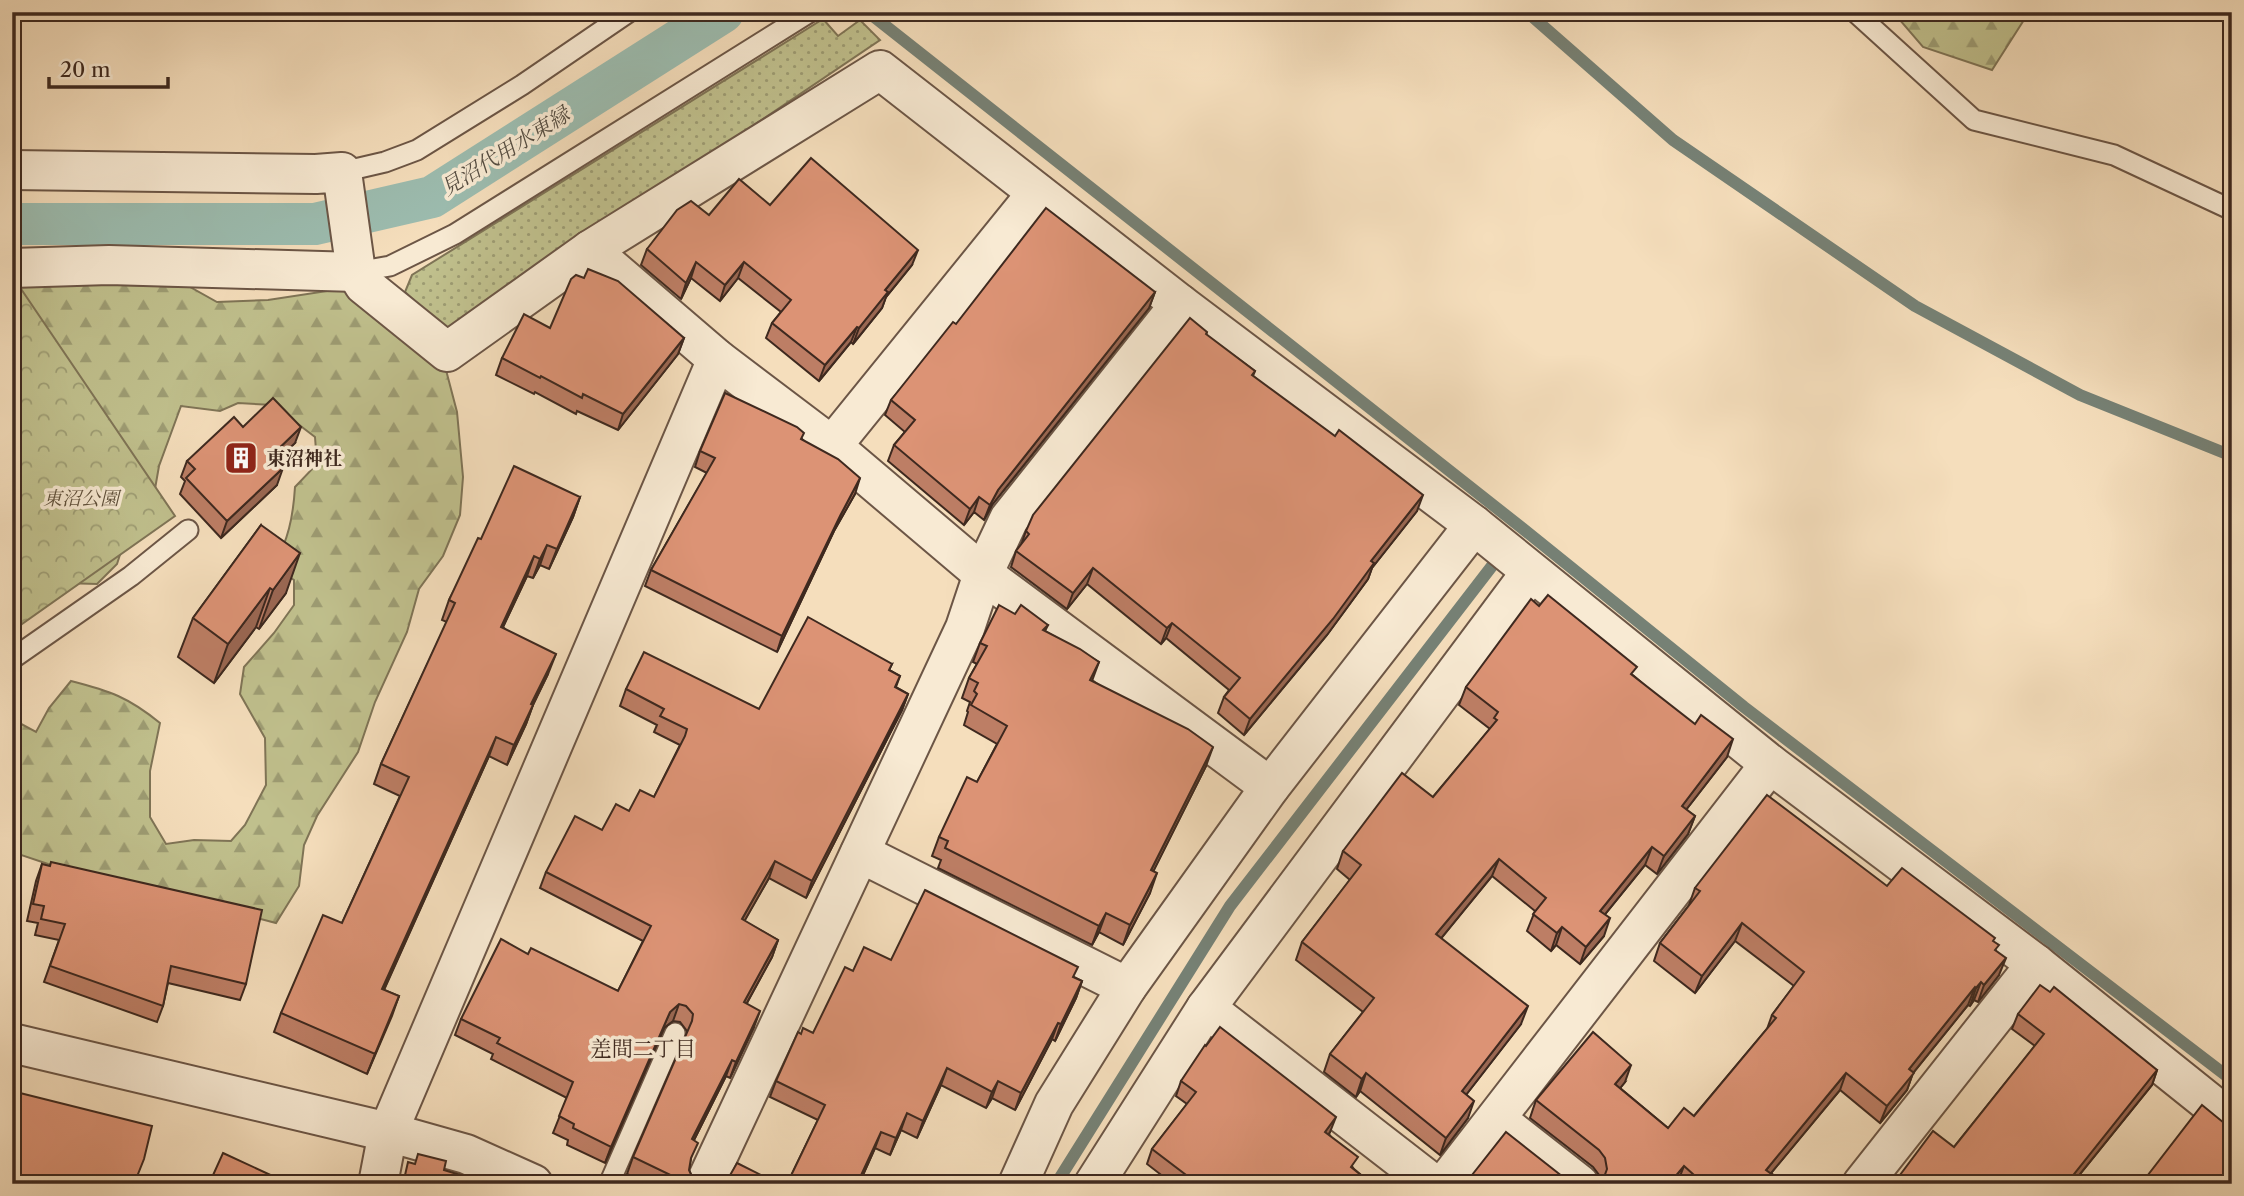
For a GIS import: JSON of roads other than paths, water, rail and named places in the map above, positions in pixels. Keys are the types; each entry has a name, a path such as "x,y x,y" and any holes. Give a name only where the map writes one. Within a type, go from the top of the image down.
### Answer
{"street":[{"path":"12,170 316,174 343,177 354,262 364,285 447,352 590,250 880,70 1180,304 1474,525 1770,764 2036,964 2232,1121"},
{"path":"831,446 1037,193"},
{"path":"590,250 717,359 831,446 983,574 1270,787"},
{"path":"12,268 354,262"},
{"path":"705,1184 965,628 983,574 1009,519 1180,304"},
{"path":"378,1184 388,1132 717,359"},
{"path":"1018,1184 1054,1104 1127,987 1270,787 1474,525"},
{"path":"1109,1178 1206,1008 1531,572"},
{"path":"1445,1184 1770,764"},
{"path":"860,853 1127,987"},
{"path":"1862,1184 2036,964"},
{"path":"1206,1008 1433,1184"},
{"path":"12,1043 388,1132 466,1154 533,1184"},
{"path":"1496,1119 1579,1184"}],"lane":[{"path":"343,177 417,150 522,85 629,12"},
{"path":"354,262 390,266 455,234 810,12"},
{"path":"1855,12 1974,120 2114,155 2232,210"},
{"path":"12,659 131,576 188,530"},
{"path":"609,1184 675,1033"}],"waterway":[{"name":"見沼代用水東縁","path":"12,224 315,224 432,197 723,12"},
{"path":"868,12 1522,528 1744,707 2232,1080"},
{"path":"1527,12 1673,140 1915,306 2080,395 2232,456"},
{"path":"1056,1184 1230,906 1502,553"}],"place":[{"name":"東沼神社","path":"241,458"}],"district":[{"name":"差間二丁目","path":"643,1048"}],"park label":[{"name":"東沼公園","path":"81,498"}]}
